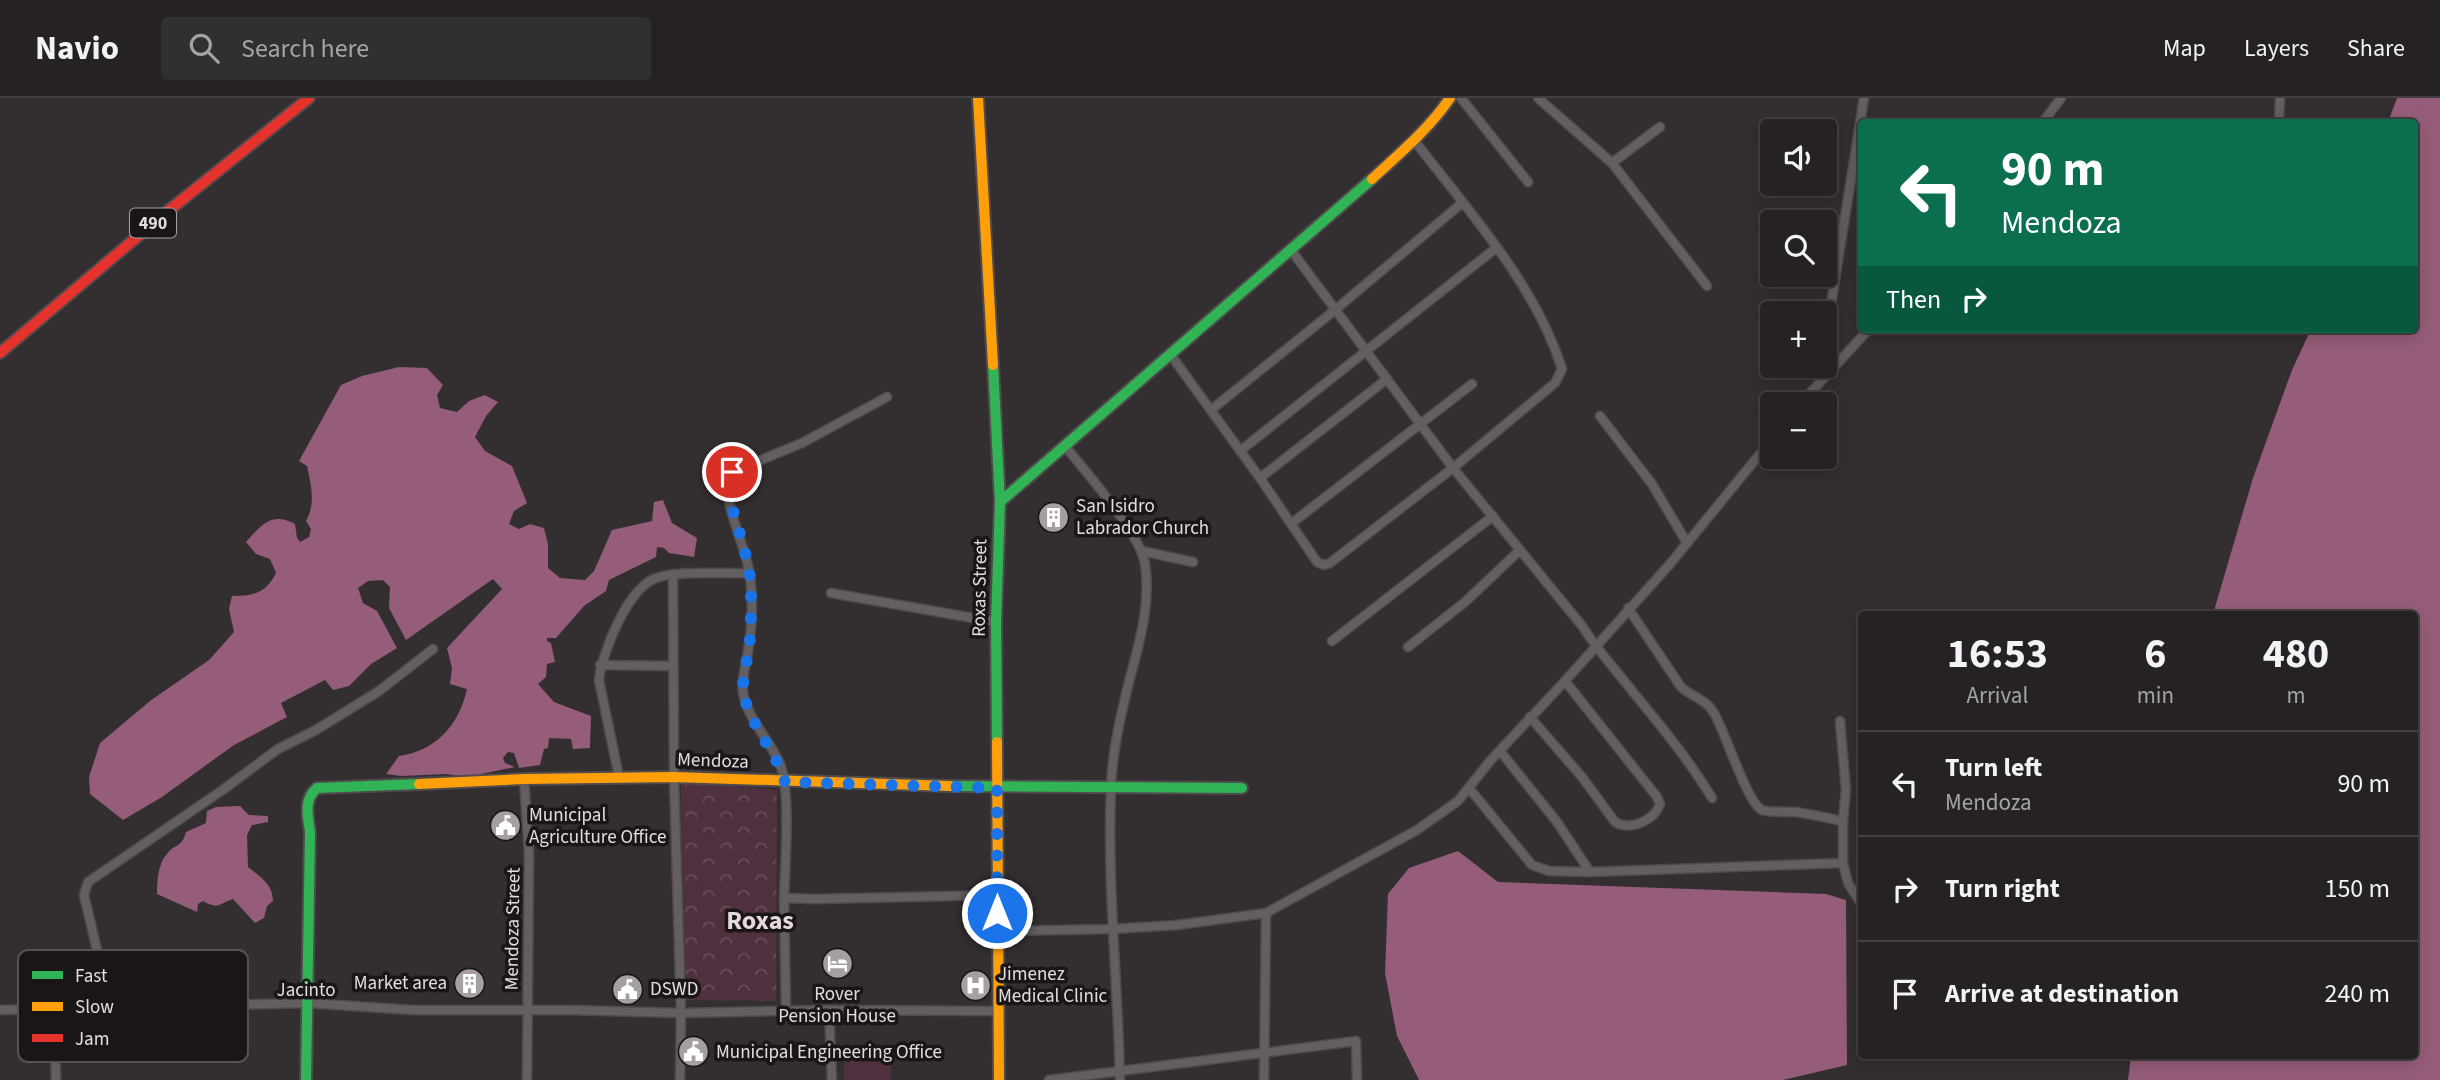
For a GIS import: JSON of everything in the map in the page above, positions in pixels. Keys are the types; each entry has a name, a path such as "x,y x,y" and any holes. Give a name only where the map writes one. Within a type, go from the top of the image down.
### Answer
{"street":[{"name":"490","path":"0,353 163,215 309,98"},
{"name":"Roxas Street","path":"978,98 1000,502 996,622 999,1080"},
{"path":"1000,502 1414,140 1440,113 1450,98"},
{"path":"1461,98 1528,182"},
{"path":"1538,98 1612,163 1707,286"},
{"path":"1861,119 1864,98"},
{"path":"2045,119 2061,98"},
{"path":"2279,119 2280,98"},
{"path":"1612,163 1660,127"},
{"path":"1832,301 1858,136"},
{"path":"1170,354 1320,565 1327,565 1453,468 1555,383 1562,369 1546,331 1510,268 1414,140"},
{"path":"1211,410 1462,203"},
{"path":"1240,451 1496,248"},
{"path":"1291,250 1453,468 1692,765 1712,798"},
{"path":"1811,392 1865,333"},
{"path":"1260,478 1387,379"},
{"path":"1292,523 1472,384"},
{"path":"786,1011 785,782 780,763 762,736 743,692 749,648 749,573 726,477 732,472 802,443 887,397"},
{"path":"1600,416 1652,484 1687,543"},
{"path":"1065,446 1124,522 1142,551 1147,593 1142,638 1116,743 1111,787 1112,929 1120,1080"},
{"path":"997,930 1112,929 1177,925 1266,913 1417,830 1447,810 1469,788 1530,717 1596,648 1760,454"},
{"path":"1332,641 1493,516"},
{"path":"1408,648 1465,602 1520,550"},
{"path":"1142,551 1193,562"},
{"path":"619,777 600,692 600,665 618,621 632,600 655,578 749,573"},
{"path":"673,575 680,1080"},
{"path":"831,593 996,622"},
{"path":"1629,608 1681,687 1713,710 1747,788 1760,808 1843,821"},
{"path":"97,950 84,895 88,882 224,789 278,748 316,730 379,691 433,649"},
{"path":"600,665 674,666"},
{"path":"1530,717 1620,826 1634,826 1655,814 1660,804 1657,797 1565,681"},
{"path":"1840,721 1846,790 1843,863 1848,883 1858,899"},
{"path":"1500,751 1557,822 1590,872"},
{"name":"Mendoza","path":"306,1003 310,832 308,799 311,792 317,788 524,779 674,777 997,788 1242,788"},
{"name":"Mendoza Street","path":"524,779 529,850 527,1080"},
{"path":"1469,788 1537,869 1590,872 1843,863"},
{"path":"784,898 997,895"},
{"path":"1264,1080 1266,913"},
{"path":"306,1003 306,1080"},
{"name":"Jacinto","path":"248,1005 306,1003 413,1010 681,1013 998,1011"},
{"name":"Jacinto","path":"0,1010 18,1010"},
{"path":"829,1010 832,1080"},
{"path":"1049,1080 1356,1041 1357,1080"},
{"path":"55,1062 56,1080"}],"green space":[{"path":"681,781 777,790 776,1001 682,1000"},
{"path":"843,1047 891,1048 891,1080 844,1080"}],"shaded area":[{"path":"2397,98 2440,98 2440,1080 2128,1080 2131,1059 2418,1059 2418,611 2214,611 2253,478 2292,370 2309,333 2418,333 2418,119 2389,119"},
{"path":"399,367 427,368 443,385 437,395 440,408 457,412 469,401 485,395 498,402 486,416 475,437 485,451 512,466 527,503 514,511 509,524 519,529 530,524 544,528 548,544 548,568 560,578 585,580 594,571 612,530 652,521 654,502 663,500 672,523 697,538 694,557 669,553 664,548 657,547 656,557 609,580 606,591 584,606 556,638 547,638 551,643 555,662 547,664 546,677 538,684 554,702 591,716 590,748 573,749 571,739 549,738 548,748 544,749 540,765 519,768 514,753 508,752 503,758 505,763 515,767 467,777 447,774 386,774 399,756 435,742 452,725 467,689 450,684 452,668 447,648 502,589 493,579 406,640 389,608 390,587 383,580 368,581 358,588 363,603 377,611 397,648 371,664 349,686 333,690 325,680 281,703 287,717 234,745 162,797 123,820 90,794 89,777 100,743 150,701 209,660 234,632 229,609 232,596 258,592 268,585 276,573 270,559 256,554 246,542 262,525 273,519 287,520 295,524 300,542 309,537 311,529 306,521 312,501 311,487 307,466 299,461 341,385 362,376"},
{"path":"240,806 249,815 268,816 268,822 252,825 247,835 248,867 265,881 271,890 273,901 267,906 264,918 255,923 233,899 216,906 203,901 198,904 197,912 157,894 162,862 170,851 180,844 186,832 206,823 207,811 216,807"},
{"path":"1458,851 1498,882 1826,894 1846,900 1847,1065 1783,1080 1419,1080 1397,1036 1385,973 1388,894 1409,868"}],"traffic: fast":[{"path":"1000,502 1372,179"},
{"path":"993,365 1000,502 996,622 997,742"},
{"path":"306,1080 310,832 307,808 310,798 317,788 419,784"},
{"path":"950,786 1242,788"}],"traffic: slow":[{"path":"978,98 993,365"},
{"path":"1372,179 1423,131 1450,98"},
{"path":"997,742 999,1080"},
{"path":"419,784 524,779 674,777 950,786"}],"traffic: jam":[{"path":"0,353 163,215 309,98"}],"place":[{"name":"San Isidro Labrador Church","path":"1053,517"},
{"name":"Municipal Agriculture Office","path":"506,826"},
{"name":"Rover Pension House","path":"837,963"},
{"name":"Market area","path":"470,983"},
{"name":"Jimenez Medical Clinic","path":"975,985"},
{"name":"DSWD","path":"627,989"},
{"name":"Municipal Engineering Office","path":"693,1052"}],"district":[{"name":"Roxas","path":"760,920"}],"route":[{"path":"732,472 726,480 749,573 751,593 749,648 743,692 762,736 780,763 785,782 997,788 997,913"}]}
